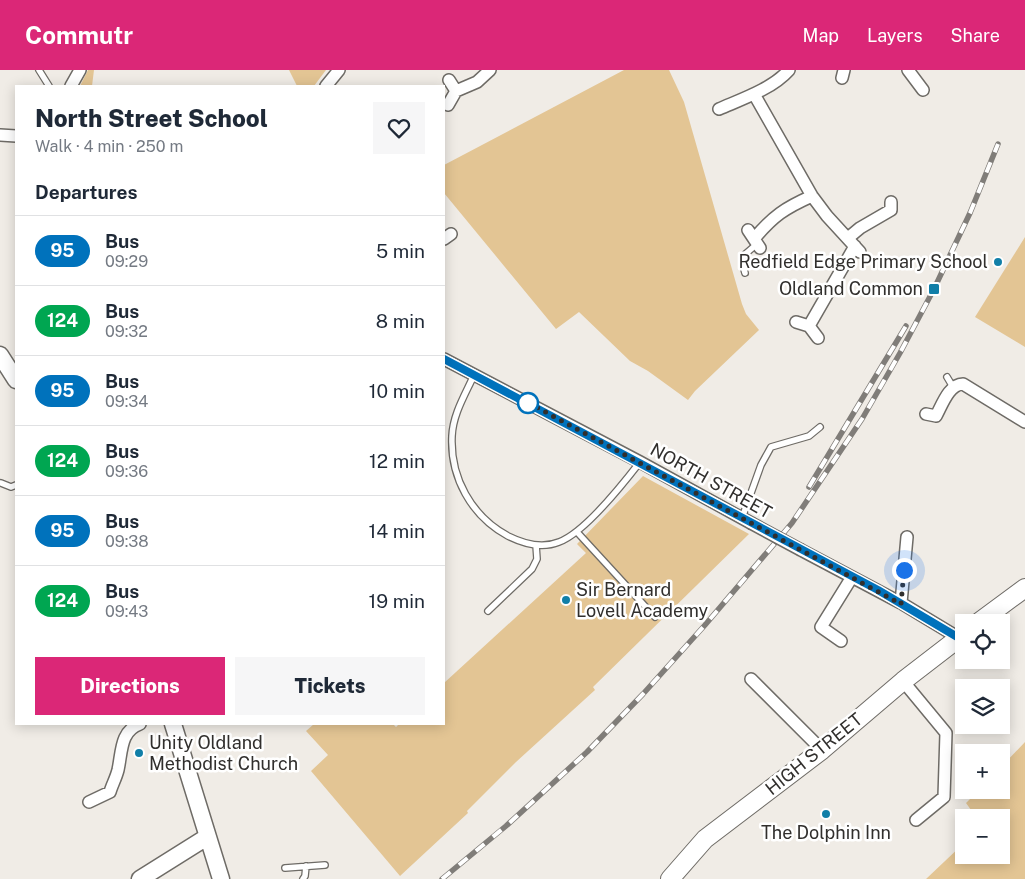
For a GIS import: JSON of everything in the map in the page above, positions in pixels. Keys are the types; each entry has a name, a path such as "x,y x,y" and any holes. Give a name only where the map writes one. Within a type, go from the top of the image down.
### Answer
{"main road":[{"path":"990,614 1025,588"},
{"name":"HIGH STREET","path":"670,879 705,839 822,750 903,681 955,641"}],"street":[{"path":"72,85 80,70"},
{"path":"327,85 339,70"},
{"path":"448,106 456,91 477,82 490,70"},
{"path":"719,109 754,94 783,78 789,70"},
{"path":"908,70 923,90"},
{"path":"450,80 456,91"},
{"path":"754,94 812,196 854,246"},
{"path":"0,135 15,136"},
{"path":"755,240 765,225 779,213 812,196"},
{"path":"809,326 854,246 860,228 891,210 892,202"},
{"path":"796,322 809,326 818,338"},
{"path":"0,355 15,378"},
{"name":"NORTH STREET","path":"445,360 640,462 955,632"},
{"path":"926,414 936,416 950,382 963,384 1025,422"},
{"path":"901,604 907,537"},
{"path":"841,642 821,628 852,577"},
{"path":"751,679 822,750"},
{"path":"903,681 946,733 944,797 916,820"},
{"path":"90,802 110,792 117,772 121,746 126,732 138,725"},
{"path":"173,725 221,879"},
{"path":"146,877 208,837"}],"lane":[{"path":"39,70 48,85"},
{"path":"745,273 742,262 743,256 755,240"},
{"path":"474,375 455,415 452,434 452,457 460,483 475,510 498,530 522,543 536,545 558,543 577,532 624,484 640,462"},
{"path":"746,521 762,465 771,447 809,436 820,426"},
{"path":"1,483 11,487 15,485"},
{"path":"577,532 655,617"},
{"path":"488,611 532,569 537,559 536,545"},
{"path":"285,868 325,865"},
{"path":"303,879 306,866"}],"shaded area":[{"path":"88,70 94,70 92,85 80,85"},
{"path":"289,70 326,70 315,85 296,85"},
{"path":"624,70 669,70 684,102 742,304 746,314 759,330 688,400 648,371 630,361 579,312 556,329 445,194 445,164"},
{"path":"1025,237 1025,347 975,317"},
{"name":"Sir Bernard Lovell Academy","path":"643,476 749,534 593,687 595,690 516,762 467,811 468,813 400,876 311,771 328,755 306,731 313,725 394,725 396,727 398,725 445,725 445,682 586,553 577,544"},
{"path":"1025,742 1025,879 926,879 955,852 955,864 1010,864 1010,809 970,809 966,803 970,799 1010,799 1010,758"}],"railway":[{"path":"442,879 506,826 587,752 643,694 705,625 792,523 862,419 900,353 934,289 970,213 998,144"},
{"path":"809,487 906,326"}],"bus line":[{"name":"95","path":"445,360 878,590 955,636"}],"place":[{"name":"Redfield Edge Primary School","path":"998,262"},
{"name":"Oldland Common","path":"934,289"},
{"name":"Sir Bernard Lovell Academy","path":"566,600"},
{"name":"Unity Oldland Methodist Church","path":"139,753"},
{"name":"The Dolphin Inn","path":"826,814"}],"route":[{"path":"528,403 525,401 901,604 904,570"}]}
